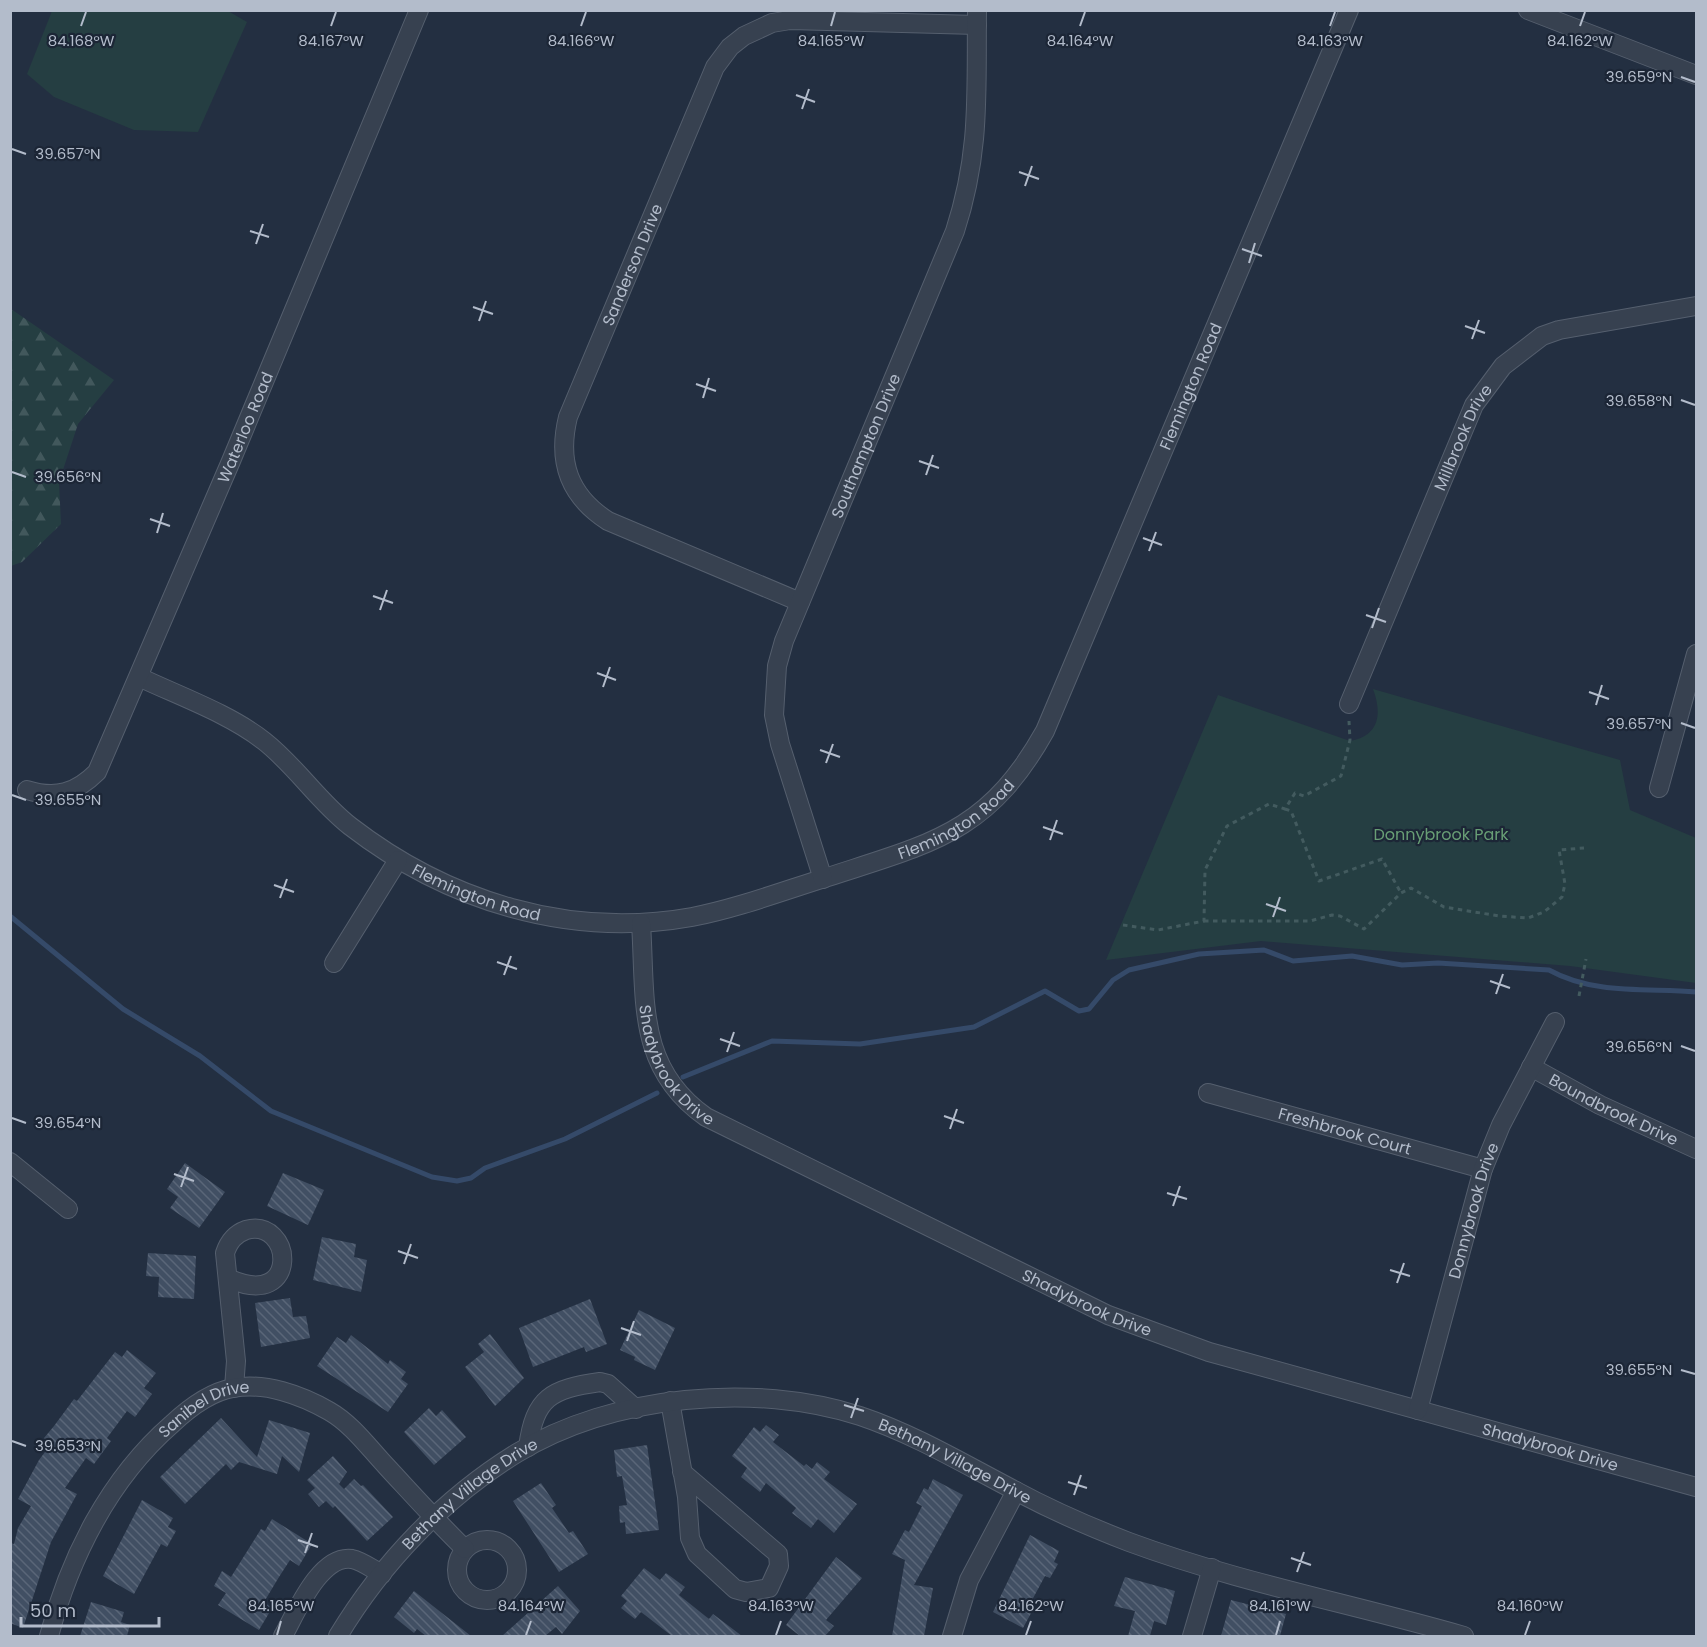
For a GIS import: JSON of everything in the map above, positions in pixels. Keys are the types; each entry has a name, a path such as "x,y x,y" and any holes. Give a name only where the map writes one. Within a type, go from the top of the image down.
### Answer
{"street":[{"name":"Waterloo Road","path":"27,790 59,795 84,785 97,772 419,10"},
{"name":"Flemington Road","path":"139,676 230,719 262,740 292,765 325,804 348,824 398,860 433,879 502,907 559,919 621,924 640,923 724,910 918,848 946,835 991,805 1030,758 1046,731 1348,10"},
{"path":"1528,10 1574,18 1696,75"},
{"name":"Southampton Drive","path":"823,879 780,744 774,715 777,666 800,602 947,250 966,197 977,128 977,18"},
{"name":"Sanderson Drive","path":"800,602 608,520 589,508 578,495 568,473 564,455 568,417 716,67 730,48 753,31 790,20 977,18"},
{"name":"Millbrook Drive","path":"1349,704 1474,405 1503,366 1526,345 1559,330 1696,306"},
{"path":"1659,788 1696,654"},
{"path":"334,963 398,860"},
{"name":"Shadybrook Drive","path":"640,923 648,1030 654,1052 673,1089 688,1105 706,1117 1108,1315 1209,1352 1696,1487"},
{"name":"Donnybrook Drive","path":"1418,1410 1483,1169 1501,1125 1555,1022"},
{"name":"Boundbrook Drive","path":"1531,1067 1611,1110 1696,1149"},
{"name":"Freshbrook Court","path":"1208,1093 1483,1169"},
{"path":"10,1162 68,1209"},
{"path":"230,1279 236,1361 234,1388"},
{"path":"528,1448 535,1412 547,1398 600,1382 608,1384 636,1409"},
{"name":"Sanibel Drive","path":"49,1636 76,1558 107,1500 134,1461 181,1415 205,1398 234,1388 265,1387 293,1394 329,1411 359,1436 465,1549"},
{"name":"Bethany Village Drive","path":"338,1636 382,1574 433,1517 470,1485 528,1448 579,1425 670,1401 754,1397 835,1410 862,1417 925,1443 1051,1509 1130,1542 1212,1568 1454,1635"},
{"path":"670,1401 690,1538 697,1554 735,1589 746,1592 768,1588 774,1581 779,1566 778,1554 682,1472"},
{"path":"952,1636 969,1580 1016,1491"},
{"path":"283,1636 322,1570 335,1561 353,1559 382,1574"},
{"path":"1191,1636 1212,1568"}],"path":[{"path":"1285,809 1295,793 1304,796 1341,776 1350,741 1349,704"},
{"path":"1204,921 1205,870 1227,826 1269,804 1291,811 1319,881 1382,859 1401,893"},
{"path":"1123,925 1158,930 1204,921 1310,921 1332,915 1340,916 1364,929 1401,893 1411,888 1444,907 1528,918 1544,912 1562,897 1565,884 1559,850 1584,848"},
{"path":"1579,995 1586,958"}],"green space":[{"path":"52,11 228,11 247,22 198,132 134,130 54,97 27,74"},
{"path":"11,309 114,380 78,424 59,482 61,524 22,562 11,566"},
{"name":"Donnybrook Park","path":"1373,689 1620,760 1630,810 1696,838 1696,983 1570,966 1261,941 1106,960 1218,695 1350,741 1368,734 1373,729 1378,715"}],"building":[{"path":"185,1163 225,1192 199,1228 170,1208 178,1197 167,1189"},
{"path":"283,1173 324,1190 308,1225 267,1206"},
{"path":"322,1237 356,1244 354,1257 367,1260 361,1292 313,1280"},
{"path":"148,1253 196,1256 194,1299 158,1297 159,1277 146,1276"},
{"path":"290,1298 293,1317 306,1316 310,1338 261,1347 255,1303"},
{"path":"590,1299 607,1344 586,1352 584,1347 533,1367 519,1328"},
{"path":"639,1310 675,1328 655,1370 620,1350"},
{"path":"490,1334 524,1378 495,1406 465,1367 484,1352 478,1344"},
{"path":"351,1335 388,1364 390,1360 406,1372 401,1379 408,1384 388,1412 317,1366 337,1337 346,1343"},
{"path":"127,1350 156,1373 144,1388 152,1394 135,1417 127,1411 107,1438 111,1441 94,1464 86,1458 65,1488 77,1494 51,1542 23,1628 10,1623 10,1543 14,1544 18,1528 31,1506 18,1499 39,1460 51,1444 44,1438 74,1399 77,1401 115,1352 122,1357"},
{"path":"429,1408 436,1416 442,1410 466,1437 434,1465 404,1432"},
{"path":"221,1418 257,1457 269,1420 310,1433 299,1472 282,1456 277,1474 239,1462 231,1470 226,1464 185,1504 160,1477"},
{"path":"766,1425 779,1435 773,1442 804,1466 806,1464 812,1469 817,1462 830,1472 824,1479 857,1504 834,1533 818,1519 811,1528 792,1513 796,1508 766,1483 760,1492 741,1477 747,1468 732,1456 754,1427 760,1432"},
{"path":"647,1445 659,1530 626,1534 625,1522 620,1523 619,1506 627,1505 622,1476 617,1477 614,1450"},
{"path":"333,1456 347,1472 339,1484 344,1489 354,1479 361,1486 363,1485 393,1517 367,1541 335,1506 333,1508 326,1501 319,1507 308,1494 315,1488 307,1480"},
{"path":"933,1479 963,1495 914,1585 933,1588 924,1636 892,1636 905,1560 892,1554 905,1530 909,1532 922,1506 916,1503 924,1488 928,1490"},
{"path":"541,1483 556,1505 552,1508 569,1533 573,1531 588,1554 559,1572 513,1501"},
{"path":"142,1500 173,1518 168,1527 176,1531 167,1547 161,1544 134,1594 103,1576"},
{"path":"272,1519 312,1544 299,1566 290,1560 279,1577 264,1602 272,1608 259,1630 218,1605 226,1593 214,1586 222,1571 231,1577 261,1529 265,1531"},
{"path":"1030,1535 1059,1551 1054,1562 1058,1564 1050,1578 1045,1576 1031,1602 1036,1604 1023,1628 993,1612"},
{"path":"836,1557 862,1578 826,1620 834,1626 825,1636 800,1636 786,1625"},
{"path":"644,1568 660,1580 666,1573 685,1587 679,1595 709,1619 713,1614 742,1636 672,1636 641,1612 635,1619 621,1608 627,1601 621,1596"},
{"path":"1125,1577 1175,1591 1166,1625 1154,1621 1150,1636 1128,1636 1135,1611 1114,1606"},
{"path":"558,1586 580,1611 562,1634 556,1627 545,1636 502,1636"},
{"path":"414,1591 471,1636 426,1636 417,1629 414,1633 394,1617"},
{"path":"1231,1600 1286,1614 1280,1636 1221,1636"},
{"path":"91,1602 124,1612 121,1622 130,1625 127,1636 80,1636"}],"waterway":[{"path":"10,916 123,1009 200,1056 271,1111 432,1177 457,1181 471,1178 485,1168 565,1139 657,1093"},
{"path":"683,1077 772,1041 860,1044 974,1027 1045,991 1079,1011 1089,1009 1113,980 1129,970 1199,954 1264,950 1293,961 1352,956 1402,965 1438,963 1549,970 1566,978 1602,987 1696,992"}]}
